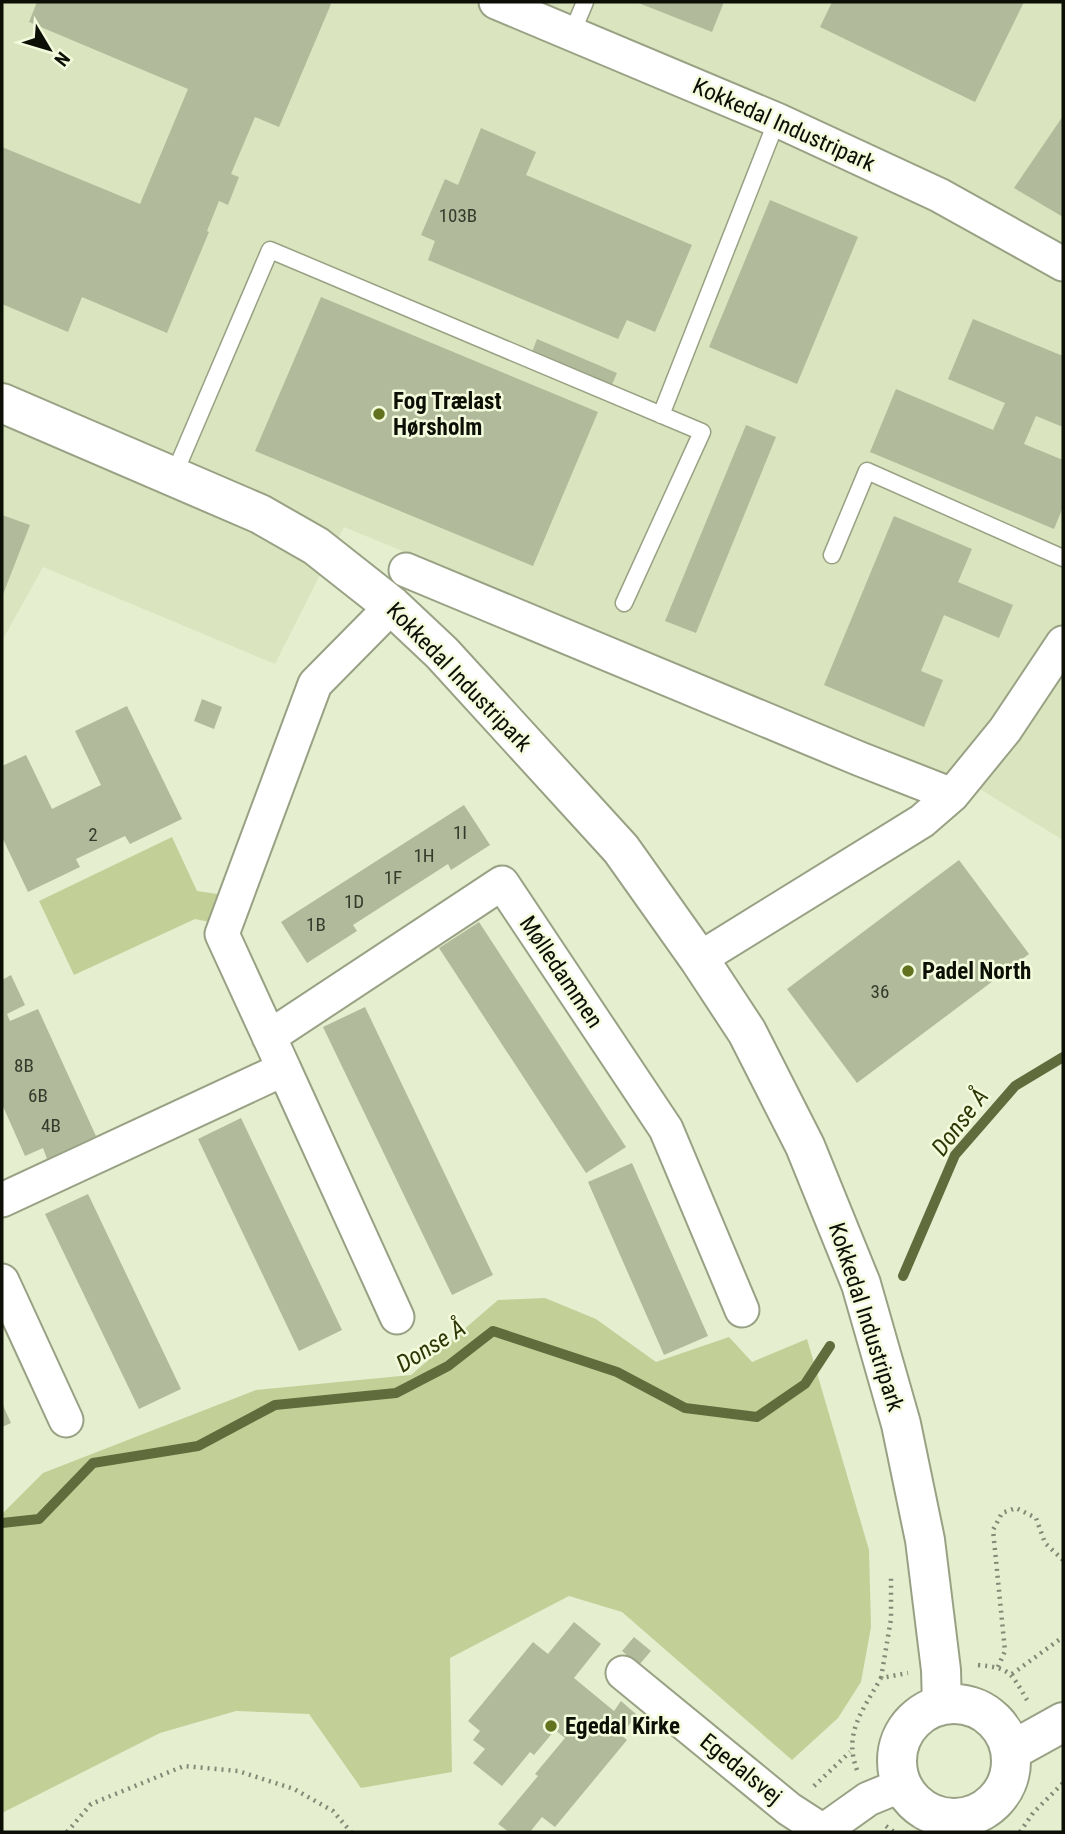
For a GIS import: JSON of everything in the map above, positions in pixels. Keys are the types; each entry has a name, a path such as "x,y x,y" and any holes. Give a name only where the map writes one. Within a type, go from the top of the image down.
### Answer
{"street":[{"name":"Kokkedal Industripark","path":"496,2 777,120 939,195 1063,264"},
{"name":"Kokkedal Industripark","path":"2,403 260,514 316,547 391,606 442,653 621,849 747,1032 805,1146 861,1284 901,1424 925,1539 941,1670 942,1705"},
{"name":"Kokkedal Industripark","path":"406,570 952,796"},
{"path":"391,606 315,684 222,934 397,1317"},
{"path":"699,959 922,821 952,796 1005,730 1063,643"},
{"name":"Mølledammen","path":"270,1037 502,883 666,1129 742,1310"},
{"path":"2,1200 284,1069"},
{"path":"2,1281 66,1420"},
{"name":"Egedalsvej","path":"623,1673 789,1809 823,1831 868,1799 902,1785"},
{"path":"960,1704 978,1708 991,1717 1005,1733 1011,1751 1010,1774 1000,1796 982,1812 959,1825 925,1810 911,1799 902,1785 897,1765 899,1745 908,1727 923,1713 942,1705 960,1704"},
{"path":"1011,1751 1048,1716"}],"lane":[{"path":"572,33 585,2"},
{"path":"661,415 777,120"},
{"path":"173,477 270,250 702,432 624,603"},
{"path":"832,555 867,471 1063,558"}],"path":[{"path":"998,1667 1004,1651 993,1530 1002,1513 1016,1508 1036,1518 1045,1543 1063,1560"},
{"path":"859,1776 850,1752 856,1720 881,1678 891,1619 891,1570"},
{"path":"1012,1674 1063,1637"},
{"path":"978,1665 998,1667 1012,1674 1048,1716"},
{"path":"881,1678 909,1673"},
{"path":"67,1832 91,1804 184,1766 238,1771 294,1788 333,1811 351,1832"},
{"path":"1020,1832 1033,1813 1063,1783"}],"shaded area":[{"path":"2,2 1063,2 1063,840 978,788 344,527 275,664 43,567 2,641"},
{"path":"172,837 197,891 224,895 215,923 195,919 74,975 39,901"},
{"path":"545,1298 596,1319 656,1362 729,1337 752,1362 807,1339 869,1550 871,1627 861,1682 838,1718 792,1760 622,1612 569,1596 450,1658 452,1772 361,1788 309,1714 236,1711 160,1733 2,1813 2,1514 43,1473 256,1390 411,1375 498,1300"}],"building":[{"path":"37,2 331,4 279,127 255,117 231,174 239,177 228,205 219,201 167,333 82,297 68,332 2,304 2,147 140,204 188,89 29,22"},
{"path":"636,2 724,2 712,32"},
{"path":"832,2 1024,2 975,102 820,27"},
{"path":"1063,116 1063,217 1014,188"},
{"path":"481,128 536,152 526,175 692,245 655,332 627,320 618,339 428,260 435,241 421,235 445,179 458,185"},
{"path":"770,200 858,237 797,384 709,347"},
{"path":"321,297 598,412 533,566 255,451"},
{"path":"973,319 1063,356 1063,427 1036,416 1024,444 1063,460 1063,507 1054,529 870,452 896,389 993,430 1005,403 948,379"},
{"path":"537,339 617,373 611,387 532,352"},
{"path":"746,425 776,437 696,633 665,621"},
{"path":"2,515 30,525 2,597"},
{"path":"894,516 972,549 958,582 1013,605 999,638 944,615 921,671 943,680 924,727 824,685"},
{"path":"202,699 222,707 214,729 194,721"},
{"path":"127,706 182,819 130,844 125,836 76,859 80,867 28,892 2,837 2,766 26,755 52,809 101,785 75,731"},
{"path":"464,805 490,845 451,870 448,864 353,925 357,931 307,963 281,922"},
{"name":"Padel North","path":"959,860 1029,954 857,1083 787,989"},
{"path":"479,922 626,1147 586,1173 439,948"},
{"path":"11,975 25,1005 7,1014 10,1021 38,1009 96,1136 47,1159 43,1148 25,1156 2,1104 2,980"},
{"path":"365,1007 493,1275 452,1295 323,1027"},
{"path":"241,1118 342,1330 299,1351 198,1139"},
{"path":"632,1163 708,1336 664,1355 588,1182"},
{"path":"88,1194 181,1389 139,1409 45,1214"},
{"path":"2,1403 11,1423 2,1427"},
{"name":"Egedal Kirke","path":"574,1622 601,1644 574,1678 614,1711 621,1701 637,1715 621,1735 627,1740 555,1827 542,1817 530,1832 509,1832 498,1824 565,1738 555,1730 534,1755 530,1752 502,1786 473,1763 485,1749 473,1740 480,1731 468,1721 533,1642 548,1654"},
{"path":"634,1637 651,1651 639,1665 622,1651"}],"waterway":[{"name":"Donse Å","path":"903,1276 955,1155 1015,1086 1063,1057"},
{"name":"Donse Å","path":"2,1523 39,1519 93,1463 198,1446 275,1405 396,1393 448,1366 493,1331 617,1372 685,1408 757,1417 805,1384 830,1346"}],"place":[{"name":"Fog Trælast Hørsholm","path":"379,414"},
{"name":"Padel North","path":"908,971"},
{"name":"Egedal Kirke","path":"551,1726"}]}
